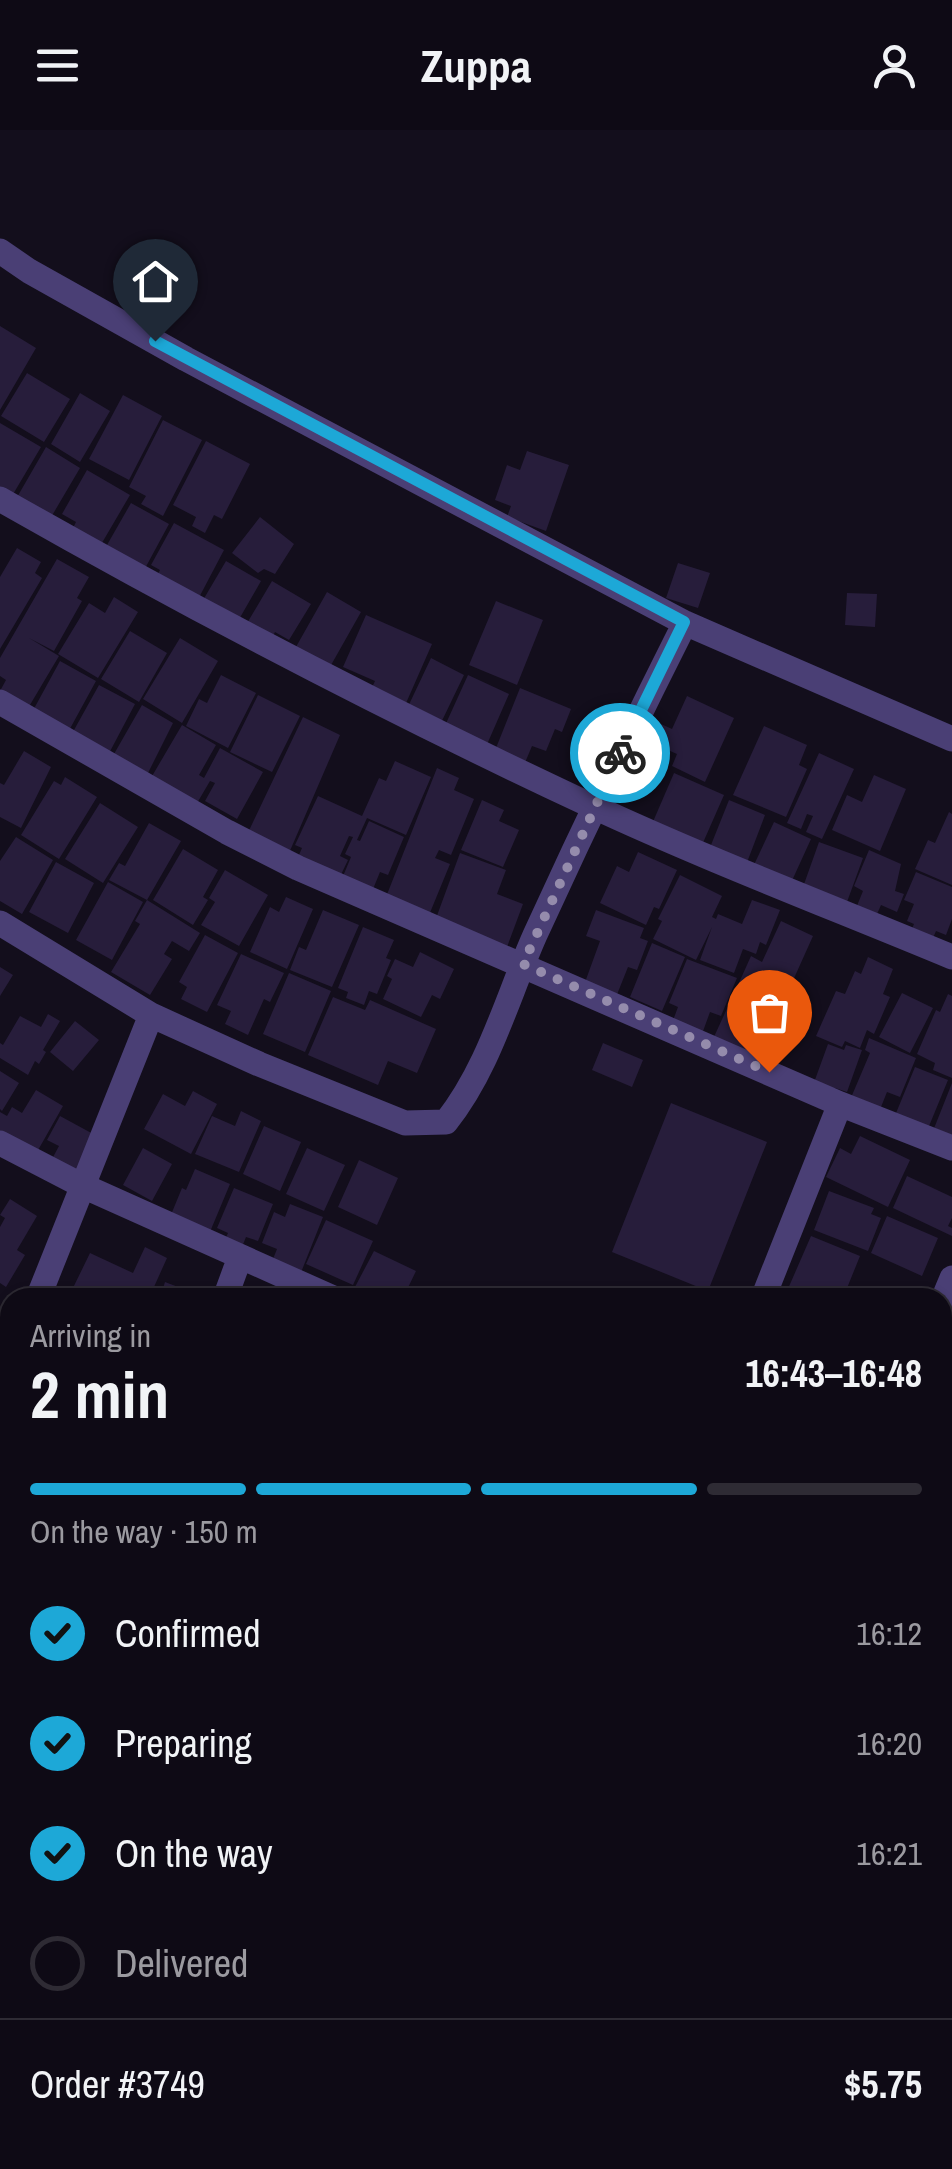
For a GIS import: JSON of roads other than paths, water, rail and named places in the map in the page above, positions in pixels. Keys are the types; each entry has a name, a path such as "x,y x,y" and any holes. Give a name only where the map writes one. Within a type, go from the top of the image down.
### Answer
{"street":[{"path":"0,251 203,368 684,622 952,739"},
{"path":"0,499 231,628 593,806 952,957"},
{"path":"0,923 151,1015 372,1112 406,1123 446,1122 462,1101 498,1030 593,806 684,622"},
{"path":"0,702 255,846 840,1104 952,1148"},
{"path":"42,1288 151,1015"},
{"path":"767,1288 840,1104"},
{"path":"0,1143 310,1288"},
{"path":"229,1288 240,1257"}]}
